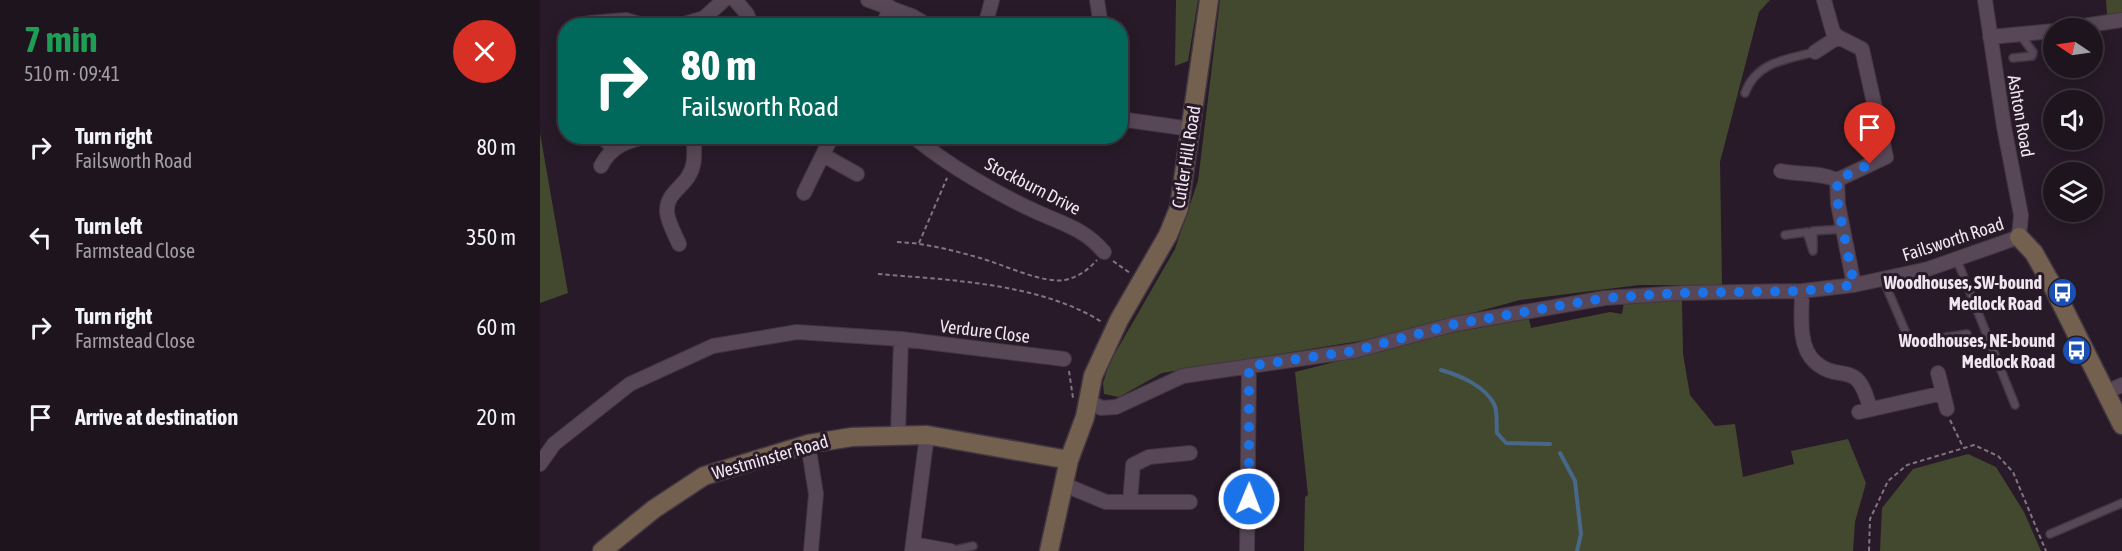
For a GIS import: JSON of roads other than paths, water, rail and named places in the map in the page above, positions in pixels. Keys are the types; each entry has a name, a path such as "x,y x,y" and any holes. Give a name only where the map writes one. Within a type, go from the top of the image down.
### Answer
{"street":[{"path":"704,18 724,0"},
{"path":"735,0 742,6 748,18"},
{"path":"868,0 890,7 912,18"},
{"path":"987,18 992,0"},
{"path":"1098,0 1100,18"},
{"name":"Cutler Hill Road","path":"1049,551 1065,485 1081,401 1115,329 1168,235 1179,208 1209,0"},
{"path":"1780,171 1803,176 1823,174 1837,180 1886,156 1862,49 1833,32 1824,0"},
{"name":"Ashton Road","path":"1985,0 2021,215 2019,237"},
{"path":"886,18 890,7"},
{"path":"2103,23 2122,20"},
{"path":"1990,37 2043,33"},
{"path":"1815,52 1838,37"},
{"path":"1128,120 1191,129"},
{"path":"610,144 614,148"},
{"path":"601,166 614,148 622,144"},
{"path":"678,244 668,218 667,205 672,194 692,171 695,158 693,144"},
{"path":"804,193 828,144"},
{"name":"Stockburn Drive","path":"924,144 954,165 1037,212 1080,230 1104,252"},
{"path":"823,155 857,174"},
{"path":"1837,180 1838,204 1854,285"},
{"path":"2019,237 2034,253 2114,388 2122,425"},
{"name":"Failsworth Road","path":"1081,401 1101,408 1116,408 1183,376 1354,351 1455,324 1605,298 1691,292 1802,291 1854,285 1957,260 2019,237"},
{"path":"1802,291 1802,327 1810,355 1823,368 1854,376 1865,392 1865,411 1943,393"},
{"name":"Verdure Close","path":"540,464 554,444 630,384 713,346 797,332 901,339 1064,359"},
{"path":"898,434 901,339"},
{"path":"1247,551 1249,366"},
{"path":"1938,374 1947,409"},
{"path":"927,435 913,548 951,550"},
{"name":"Westminster Road","path":"609,549 654,508 704,476 808,444 852,437 927,435 1069,460"},
{"path":"808,444 816,494 812,551"},
{"path":"1130,502 1133,465 1149,457 1190,453"},
{"path":"1065,485 1106,502 1190,502"}],"lane":[{"path":"2013,58 2032,56 2033,52 2021,36"},
{"path":"1745,93 1749,82 1767,66 1815,52"},
{"path":"1785,235 1807,232 1813,251 1813,231 1843,229"},
{"path":"1957,260 2015,405"},
{"path":"1883,279 1908,339 1921,341 1967,333"},
{"path":"2050,534 2122,503"},
{"path":"951,550 973,546"}],"waterway":[{"path":"1441,370 1471,382 1490,398 1496,410 1497,433 1506,443 1550,444"},
{"path":"1560,453 1575,481 1581,534 1577,551"}],"place":[{"name":"Woodhouses, SW-bound Medlock Road","path":"2063,292"},
{"name":"Woodhouses, NE-bound Medlock Road","path":"2076,350"}]}
